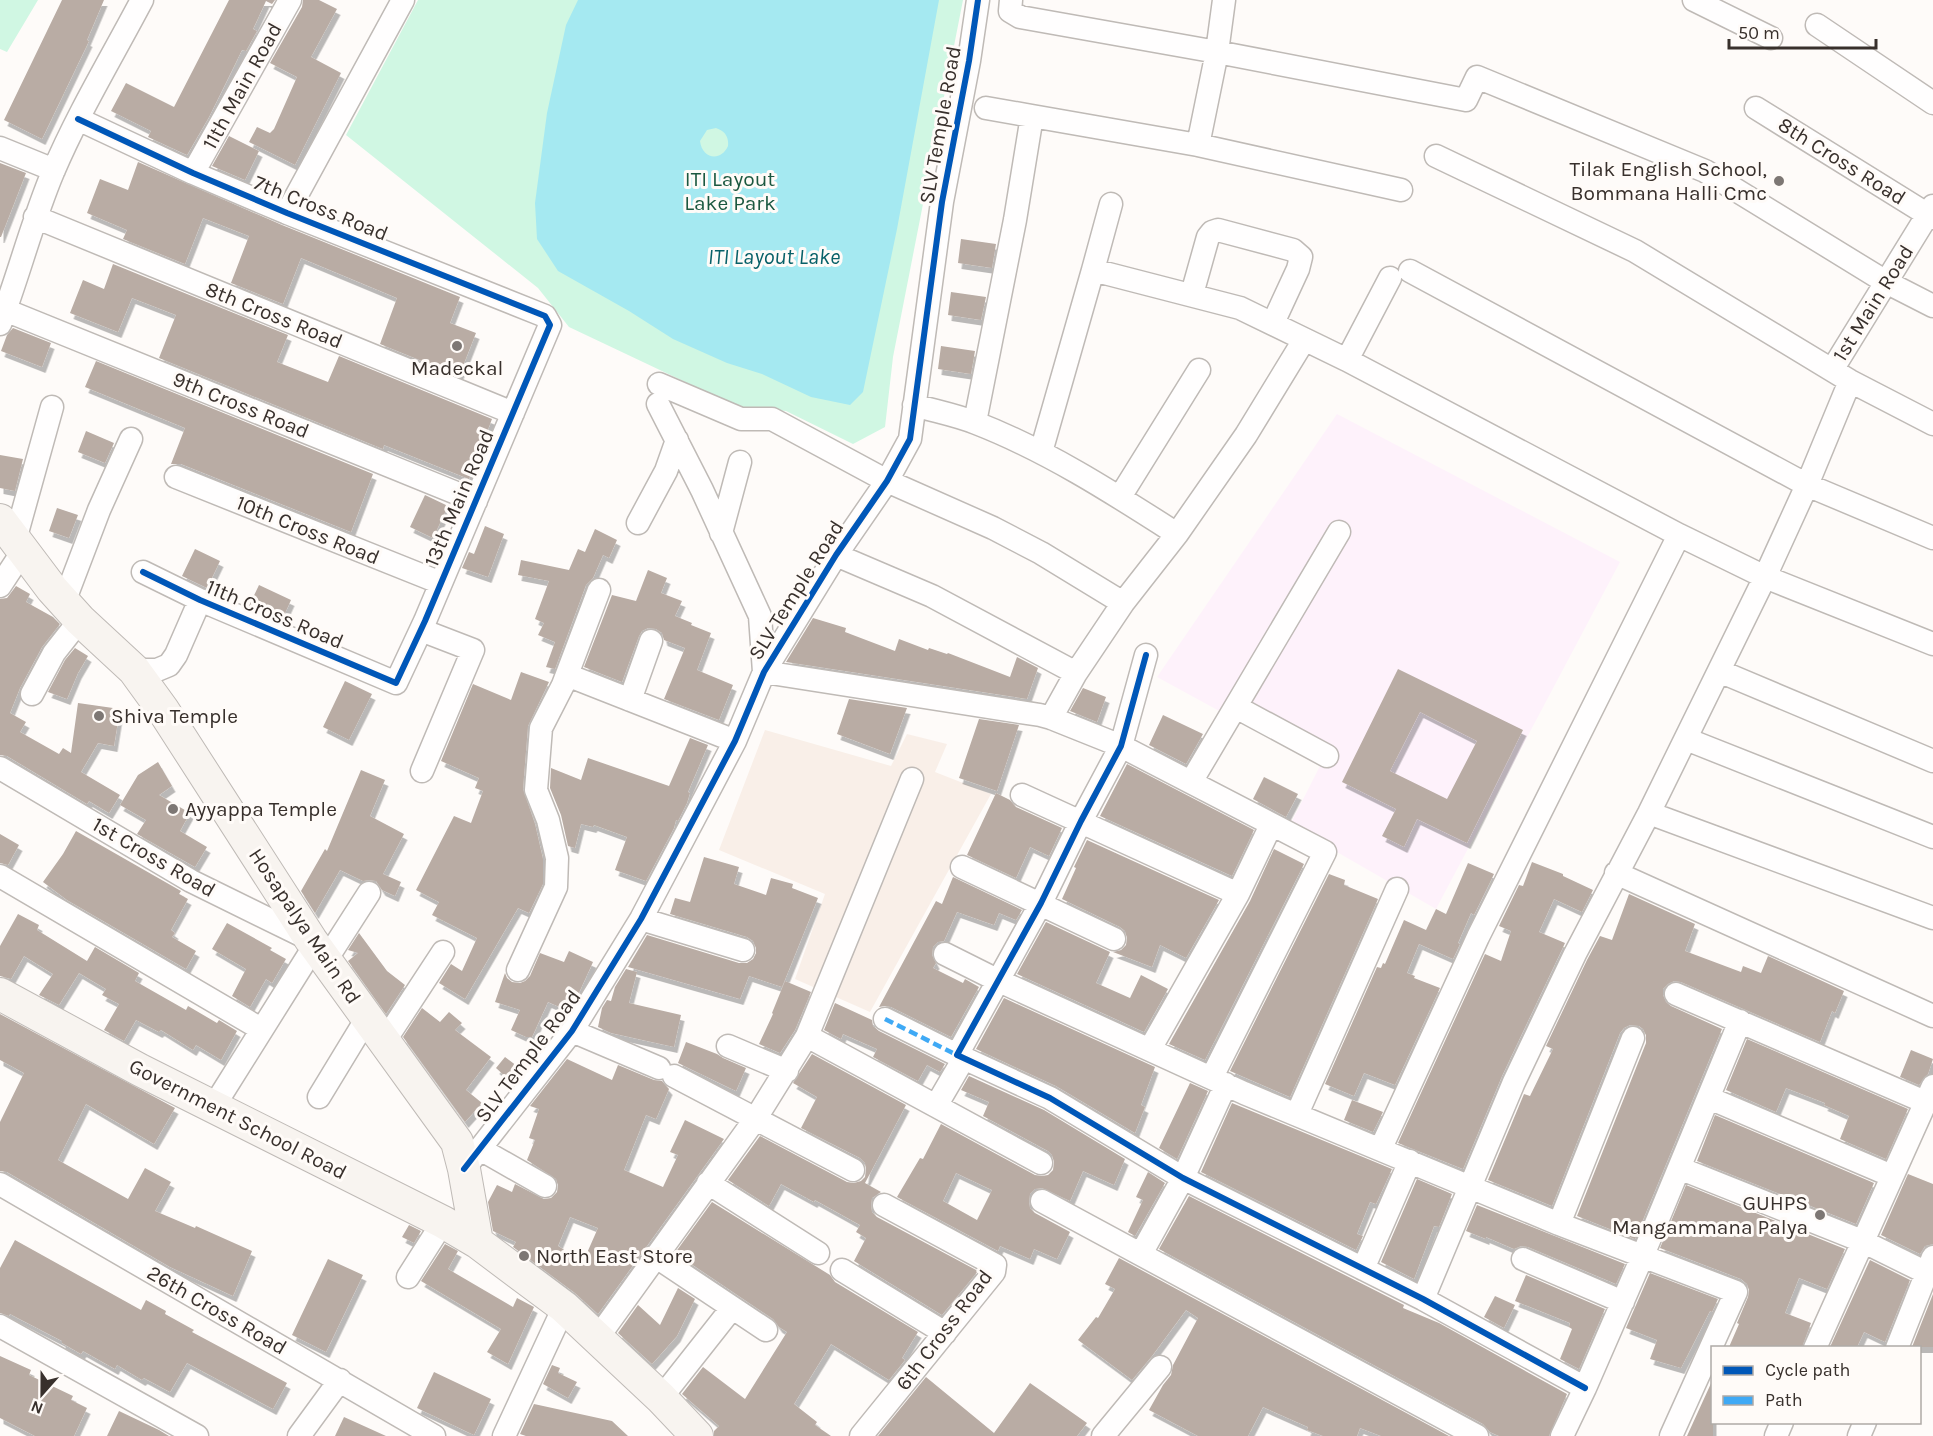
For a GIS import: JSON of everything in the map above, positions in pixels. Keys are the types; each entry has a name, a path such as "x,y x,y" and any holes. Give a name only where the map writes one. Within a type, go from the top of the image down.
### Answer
{"main road":[{"name":"Hosapalya Main Rd","path":"13,537 52,589 72,611 134,670 170,720 317,948 457,1142 472,1159 477,1242"},
{"name":"Government School Road","path":"0,994 140,1070 443,1222 477,1242 564,1307 596,1340 661,1398 697,1436"}],"street":[{"path":"3,317 35,217 54,170 78,119 142,0"},
{"name":"11th Main Road","path":"193,173 290,0"},
{"path":"287,213 403,0"},
{"name":"SLV Temple Road","path":"472,1159 572,1031 641,920 735,741 764,672 836,555 887,481 910,439 942,202 969,61 978,0"},
{"path":"1011,0 1010,11 1020,17 1466,100 1477,77 1705,171 1886,282 1933,306"},
{"path":"1198,145 1217,52 1224,0"},
{"path":"1694,0 1771,38"},
{"path":"1817,25 1933,103"},
{"path":"986,108 1198,145 1401,190"},
{"name":"8th Cross Road","path":"1756,108 1931,213"},
{"path":"975,422 1015,220 1032,116"},
{"name":"7th Cross Road","path":"78,119 193,173 287,213 545,316 550,325"},
{"path":"0,148 54,170"},
{"path":"1436,156 1635,251 1841,375 1933,424"},
{"path":"1041,452 1111,204"},
{"name":"1st Main Road","path":"1423,1299 1514,1082 1575,954 1686,739 1807,485 1841,375 1886,282 1931,213"},
{"name":"8th Cross Road","path":"35,217 513,413"},
{"path":"1192,294 1208,237 1212,232 1218,230 1293,250 1301,257 1298,269 1274,323"},
{"path":"1093,270 1240,308 1274,323 1678,535 1765,577 1933,644"},
{"path":"1347,360 1400,274 1807,485 1933,538"},
{"name":"9th Cross Road","path":"3,317 476,501"},
{"name":"13th Main Road","path":"396,683 421,630 550,325"},
{"path":"1051,718 1076,673 1123,603 1177,534 1246,435 1304,340"},
{"path":"1120,497 1199,370"},
{"path":"1123,603 1041,553 993,528 887,481 772,419 741,419 658,394 677,440 760,616 764,672 1051,718 1121,746 1324,852 1219,1080 1183,1178 1141,1254"},
{"path":"914,405 975,422 1041,452 1120,497 1177,534"},
{"path":"0,586 52,406"},
{"path":"32,694 54,653 72,611 99,510 131,439"},
{"path":"639,524 666,471 677,440"},
{"path":"721,533 740,462"},
{"name":"10th Cross Road","path":"176,477 441,583"},
{"path":"1191,782 1339,532"},
{"path":"1381,1148 1478,937 1678,535"},
{"path":"836,555 932,596 1076,673"},
{"name":"11th Cross Road","path":"143,572 200,600 396,683"},
{"path":"518,970 556,887 557,858 548,820 536,790 540,728 567,675 598,590"},
{"path":"134,670 157,670 169,665 176,655 200,600"},
{"path":"421,630 473,650 422,771"},
{"path":"630,700 651,641"},
{"path":"936,1106 997,980 1041,903 1081,820 1121,746 1146,655"},
{"path":"1719,671 1933,761"},
{"path":"567,675 735,741"},
{"path":"1236,707 1327,756"},
{"path":"1686,739 1933,837"},
{"name":"1st Cross Road","path":"0,768 191,881 317,948"},
{"path":"596,1340 756,1118 787,1071 807,1035 912,779"},
{"path":"1022,795 1081,820 1238,894"},
{"path":"1649,813 1933,918"},
{"path":"1150,1049 1238,894 1271,825"},
{"path":"962,867 1114,939"},
{"path":"1616,873 1933,1016"},
{"path":"0,876 261,1029"},
{"path":"1297,1114 1397,889"},
{"path":"214,1106 261,1029 317,948 369,893"},
{"path":"641,920 744,950"},
{"path":"320,1097 443,952"},
{"path":"945,954 997,980 1297,1114 1559,1224 1736,1292 1712,1346"},
{"path":"1676,994 1929,1094 1815,1346"},
{"path":"885,1019 1050,1098 1183,1178 1423,1299 1585,1388"},
{"path":"1562,1436 1623,1302 1740,1021"},
{"path":"572,1031 666,1072 853,1170"},
{"path":"807,1035 1041,1163"},
{"path":"1559,1224 1634,1038"},
{"path":"728,1046 787,1071"},
{"path":"1709,1098 1892,1176"},
{"path":"472,1159 545,1186"},
{"path":"1363,1269 1410,1161"},
{"path":"1679,1168 1931,1268 1897,1346"},
{"path":"708,1183 818,1253"},
{"name":"26th Cross Road","path":"0,1184 434,1436"},
{"path":"1042,1201 1477,1436"},
{"name":"6th Cross Road","path":"861,1436 994,1272 994,1265 884,1205"},
{"path":"408,1277 443,1222"},
{"path":"655,1256 766,1330"},
{"path":"1523,1258 1623,1302"},
{"path":"842,1270 945,1333"},
{"path":"504,1436 564,1307"},
{"path":"661,1398 732,1308"},
{"path":"0,1326 197,1436"},
{"path":"1671,1436 1711,1347"},
{"path":"1103,1436 1160,1367"},
{"path":"299,1436 340,1380"}],"shaded area":[{"path":"1337,414 1620,562 1436,909 1290,825 1320,766 1157,677"},
{"path":"765,730 891,766 907,734 947,744 935,772 991,794 870,1012 795,979 825,894 719,850"}],"green space":[{"path":"0,0 38,0 7,52 0,49"},
{"name":"ITI Layout Lake","path":"418,0 963,0 893,357 885,427 853,444 786,411 738,407 569,327 538,288 346,135"}],"water":[{"name":"ITI Layout Lake","path":"578,0 939,0 897,229 863,392 850,405 811,397 762,374 727,363 673,339 558,271 537,239 535,203 547,113 566,25","holes":["716,128 726,135 728,146 721,154 712,156 704,152 700,141 707,130"]}],"building":[{"path":"62,0 104,0 87,40 89,41 42,139 4,120"},
{"path":"229,0 275,0 272,4 266,1 253,29 257,31 246,51 242,50 209,117 187,155 148,137 151,131 111,111 126,83 174,107"},
{"path":"303,0 319,0 337,9 311,57 341,73 295,165 249,142 257,127 270,133 274,129 297,77 270,63 302,7"},
{"path":"229,136 259,151 245,180 212,166"},
{"path":"138,162 282,225 460,297 450,323 476,333 459,376 380,344 397,298 301,258 283,304 231,283 249,236 203,218 185,264 123,239 127,230 87,213 100,179 128,190"},
{"path":"0,163 26,173 1,237 0,237"},
{"path":"961,239 996,244 992,268 958,263"},
{"path":"113,264 288,335 277,362 328,382 339,356 492,419 469,479 384,445 383,449 159,358 176,315 132,298 118,332 70,313 83,280 104,289"},
{"path":"951,292 986,297 981,320 948,315"},
{"path":"13,328 51,343 42,367 1,351 7,335"},
{"path":"941,346 975,351 971,374 938,369"},
{"path":"96,361 373,474 351,532 181,464 171,464 185,428 85,387"},
{"path":"86,431 114,443 105,463 78,452"},
{"path":"0,455 23,459 15,491 0,488"},
{"path":"425,495 448,506 433,538 410,527"},
{"path":"57,508 78,515 69,538 49,531"},
{"path":"485,526 504,534 488,577 462,568 469,552 474,554"},
{"path":"595,529 617,540 609,558 603,555 593,578 586,585 555,669 546,667 555,642 538,635 544,623 535,619 549,581 518,575 521,560 569,570 578,549 585,552"},
{"path":"195,549 220,561 207,588 182,576"},
{"path":"648,570 667,578 661,593 682,601 675,616 711,633 697,670 733,685 719,720 664,699 685,648 664,640 662,633 656,629 648,628 642,631 622,682 584,667 612,595 636,601"},
{"path":"259,585 291,600 282,620 249,606"},
{"path":"16,586 30,594 26,602 53,617 60,624 42,647 20,688 10,713 26,722 20,732 59,754 63,748 71,753 78,703 120,709 114,746 98,743 81,772 120,795 109,813 89,801 87,804 7,756 0,755 0,599 7,598"},
{"path":"813,618 846,628 845,632 895,651 899,639 928,650 929,648 948,653 1010,677 1017,657 1038,668 1027,699 786,662"},
{"path":"75,648 88,656 67,699 48,692 65,660"},
{"path":"1398,669 1523,730 1467,843 1417,819 1404,847 1382,836 1396,809 1342,782","holes":["1420,712 1477,741 1447,799 1390,771"]},
{"path":"521,672 549,682 528,726 523,789 535,824 543,859 543,884 529,913 518,908 465,999 439,983 451,964 462,971 477,938 432,915 439,902 416,890 454,816 471,823 483,791 475,788 479,778 441,761 473,684 511,700"},
{"path":"345,681 372,694 349,740 323,727"},
{"path":"1083,688 1106,697 1097,722 1070,711"},
{"path":"849,699 907,708 890,754 837,734"},
{"path":"1163,715 1203,734 1186,764 1149,745"},
{"path":"979,719 1019,725 997,791 959,778"},
{"path":"690,738 708,745 688,792 690,793 687,803 678,821 676,820 646,881 615,870 627,837 594,825 593,827 581,824 575,848 568,846 561,815 550,788 551,768 581,780 588,758 669,786"},
{"path":"158,762 172,786 159,795 190,813 180,831 207,847 195,867 137,834 146,820 120,805 138,775"},
{"path":"1127,764 1254,830 1232,876 1100,816"},
{"path":"361,770 385,780 370,816 404,834 383,874 401,882 395,896 382,890 376,881 363,881 340,870 315,913 301,891 325,849 327,851"},
{"path":"1264,777 1298,794 1286,817 1253,799"},
{"path":"996,793 1010,800 1016,807 1062,828 1049,856 1030,847 1016,878 967,855"},
{"path":"76,831 181,891 179,894 188,899 171,930 175,933 172,937 196,951 186,969 67,900 43,882"},
{"path":"0,834 19,845 8,865 0,863"},
{"path":"1087,840 1219,900 1186,958 1160,945 1152,967 1113,952 1121,950 1126,945 1125,931 1062,899"},
{"path":"1274,849 1304,864 1205,1060 1169,1044 1250,901"},
{"path":"704,857 739,867 734,884 766,895 771,878 793,884 792,888 818,898 782,987 749,976 740,999 628,967 647,935 739,963 747,963 753,959 756,948 753,941 747,937 670,914 675,898 690,902"},
{"path":"1532,862 1563,874 1593,890 1582,912 1554,899 1539,932 1565,943 1502,1076 1463,1169 1398,1143 1485,954 1501,961 1511,931 1499,926 1519,885 1523,886"},
{"path":"1468,863 1494,874 1474,915 1471,913 1453,959 1419,944 1407,973 1440,988 1395,1085 1364,1073 1354,1096 1325,1084 1377,967 1381,968 1383,963 1385,964 1404,920 1426,930 1436,909 1446,914"},
{"path":"1329,874 1345,880 1344,885 1378,899 1290,1097 1230,1071"},
{"path":"953,877 1022,910 1016,920 999,913 994,925 957,912 944,941 938,942 933,947 932,955 936,963 933,968 963,983 965,979 979,987 951,1037 891,1007 879,1007 936,901 942,904"},
{"path":"1629,894 1695,924 1685,951 1741,972 1743,966 1761,973 1768,956 1844,991 1835,1013 1832,1011 1820,1042 1681,982 1674,981 1663,989 1666,1002 1671,1006 1722,1029 1635,1239 1577,1216 1646,1043 1646,1035 1639,1026 1630,1025 1620,1033 1552,1206 1488,1180 1524,1094 1530,1096 1553,1049 1546,1046 1587,960 1600,936 1612,940"},
{"path":"18,914 39,925 37,930 87,961 95,947 139,973 135,981 186,1010 188,1006 217,1023 219,1020 237,1031 221,1060 196,1045 193,1050 161,1030 159,1032 136,1020 124,1041 104,1030 119,1004 102,995 106,989 79,973 59,1005 39,995 53,974 24,956 11,979 0,976 0,946"},
{"path":"1046,922 1110,952 1096,983 1130,998 1141,975 1168,989 1144,1032 1017,974"},
{"path":"227,923 272,948 270,950 286,959 272,983 266,979 250,1007 232,996 246,969 212,949"},
{"path":"359,933 387,971 405,985 386,1014 348,961 358,953 348,950"},
{"path":"569,951 593,962 577,997 575,996 564,1009 548,1002 532,1037 526,1037 511,1030 520,1010 495,1002 505,973 512,982 520,983 530,976 540,953 564,962"},
{"path":"626,969 637,972 629,1003 681,1015 674,1047 611,1033 598,1027 602,1008 607,1000 611,1001 615,987"},
{"path":"785,981 811,992 795,1030 780,1053 759,1044"},
{"path":"1004,998 1155,1067 1141,1105 1145,1107 1135,1133 1056,1086 976,1049"},
{"path":"835,1003 872,1020 873,1026 879,1031 945,1064 940,1072 927,1065 918,1081 873,1057 877,1049 843,1034 841,1039 824,1030"},
{"path":"422,1008 440,1022 449,1012 462,1023 455,1030 491,1057 466,1090 482,1103 465,1122 403,1037"},
{"path":"0,1014 175,1108 154,1144 86,1104 58,1160 128,1199 145,1168 171,1182 155,1211 252,1251 233,1296 170,1267 7,1172 0,1171 0,1122 24,1073 0,1060"},
{"path":"1747,1039 1908,1109 1886,1159 1840,1139 1849,1116 1824,1105 1825,1103 1786,1088 1776,1112 1726,1090"},
{"path":"686,1042 746,1068 736,1091 678,1063"},
{"path":"1911,1050 1933,1059 1928,1074 1919,1085 1900,1077"},
{"path":"812,1054 906,1105 865,1183 881,1192 872,1198 872,1212 877,1217 978,1271 942,1315 854,1261 866,1238 856,1232 860,1225 781,1184 769,1206 728,1180 760,1136 847,1182 854,1183 865,1177 865,1163 860,1158 801,1128 817,1097 793,1083"},
{"path":"505,1057 517,1066 507,1078 496,1068"},
{"path":"567,1059 612,1080 618,1065 662,1081 669,1089 656,1119 646,1115 624,1170 663,1187 678,1155 670,1152 685,1120 724,1139 598,1314 575,1293 513,1247 516,1242 493,1231 488,1202 497,1185 512,1192 515,1184 544,1199 551,1198 557,1192 556,1179 527,1160 535,1140 529,1138 539,1109 530,1106","holes":["570,1217 598,1228 583,1262 558,1246"]},
{"path":"969,1076 1044,1110 1125,1159 1114,1185 1083,1171 1070,1201 1042,1188 1035,1189 1030,1194 1030,1208 1035,1213 1070,1232 1057,1259 1034,1249 1030,1259 1000,1246 998,1251 897,1197 920,1158 923,1159 941,1124 1035,1175 1048,1175 1053,1170 1054,1162 1048,1151 983,1116 989,1102 961,1090","holes":["956,1173 992,1190 977,1220 943,1201"]},
{"path":"1190,1083 1208,1091 1177,1159 1159,1148"},
{"path":"1352,1100 1383,1112 1373,1132 1344,1120"},
{"path":"1232,1103 1392,1169 1376,1204 1370,1202 1357,1234 1363,1236 1356,1250 1201,1172"},
{"path":"1715,1115 1874,1183 1856,1224 1697,1161"},
{"path":"1148,1172 1165,1183 1135,1236 1128,1232 1143,1200 1136,1197"},
{"path":"1908,1174 1933,1184 1933,1244 1925,1246 1920,1254 1881,1235"},
{"path":"1417,1179 1452,1194 1439,1227 1434,1226 1414,1279 1381,1262"},
{"path":"1686,1185 1845,1249 1827,1289 1799,1278 1785,1313 1811,1323 1802,1346 1729,1346 1748,1297 1747,1284 1741,1279 1660,1248"},
{"path":"1189,1196 1404,1305 1403,1308 1439,1323 1567,1394 1549,1436 1499,1436 1490,1432 1483,1424 1159,1249"},
{"path":"712,1202 830,1275 835,1282 918,1332 902,1358 905,1360 889,1380 831,1344 794,1404 817,1422 815,1425 831,1436 714,1436 714,1431 719,1426 682,1394 703,1367 745,1399 787,1332 773,1319 675,1253"},
{"path":"1477,1205 1625,1264 1616,1284 1528,1247 1521,1246 1514,1249 1466,1231"},
{"path":"409,1225 421,1231 414,1243 402,1237"},
{"path":"15,1240 141,1310 146,1300 166,1311 165,1314 194,1330 192,1332 287,1383 273,1409 187,1363 170,1392 144,1378 142,1380 117,1365 115,1369 83,1351 81,1354 62,1341 10,1314 9,1316 0,1313 0,1268"},
{"path":"445,1244 458,1251 448,1269 513,1307 517,1298 534,1307 508,1364 487,1352 501,1329 421,1281"},
{"path":"1119,1258 1449,1436 1381,1436 1360,1428 1357,1436 1323,1436 1263,1407 1248,1436 1198,1436 1149,1410 1171,1375 1173,1365 1198,1318 1186,1310 1132,1380 1078,1340 1096,1317 1098,1318 1115,1289 1105,1284"},
{"path":"328,1259 363,1275 326,1352 292,1335"},
{"path":"1870,1260 1910,1280 1885,1342 1864,1332 1857,1346 1830,1346"},
{"path":"1650,1273 1718,1299 1681,1368 1650,1359 1657,1340 1626,1328"},
{"path":"1526,1275 1605,1309 1579,1369 1560,1359 1572,1329 1569,1327 1570,1323 1515,1301"},
{"path":"678,1288 695,1299 677,1336 652,1364 618,1333 638,1305 660,1325"},
{"path":"1933,1294 1933,1347 1912,1346"},
{"path":"1495,1296 1515,1305 1504,1328 1484,1317"},
{"path":"0,1356 31,1370 29,1375 73,1396 71,1400 87,1408 74,1436 35,1436 0,1418"},
{"path":"552,1365 560,1368 558,1373 577,1382 568,1398 543,1384"},
{"path":"434,1372 491,1399 474,1435 417,1408"},
{"path":"926,1377 994,1433 1030,1383 1087,1423 1077,1436 878,1436"},
{"path":"1711,1383 1713,1436 1687,1436"},
{"path":"534,1404 612,1421 628,1436 526,1436 520,1434"},
{"path":"119,1411 159,1430 169,1436 107,1436"},
{"path":"344,1417 386,1436 335,1436"}],"marked path":[{"path":"885,1019 957,1055"}],"cycle path":[{"path":"464,1169 572,1031 641,919 735,741 764,672 836,555 887,481 910,439 942,202 969,61 978,0"},
{"path":"78,119 193,173 287,213 545,316 550,325 425,621 396,683 200,600 143,572"},
{"path":"1146,655 1121,746 1041,903 957,1055 1050,1098 1183,1178 1423,1299 1585,1388"}],"place":[{"name":"Tilak English School, Bommana Halli Cmc","path":"1779,181"},
{"name":"Madeckal","path":"457,346"},
{"name":"Shiva Temple","path":"99,716"},
{"name":"Ayyappa Temple","path":"173,809"},
{"name":"GUHPS Mangammana Palya","path":"1820,1215"},
{"name":"North East Store","path":"524,1256"}],"park label":[{"name":"ITI Layout Lake Park","path":"730,191"}]}
